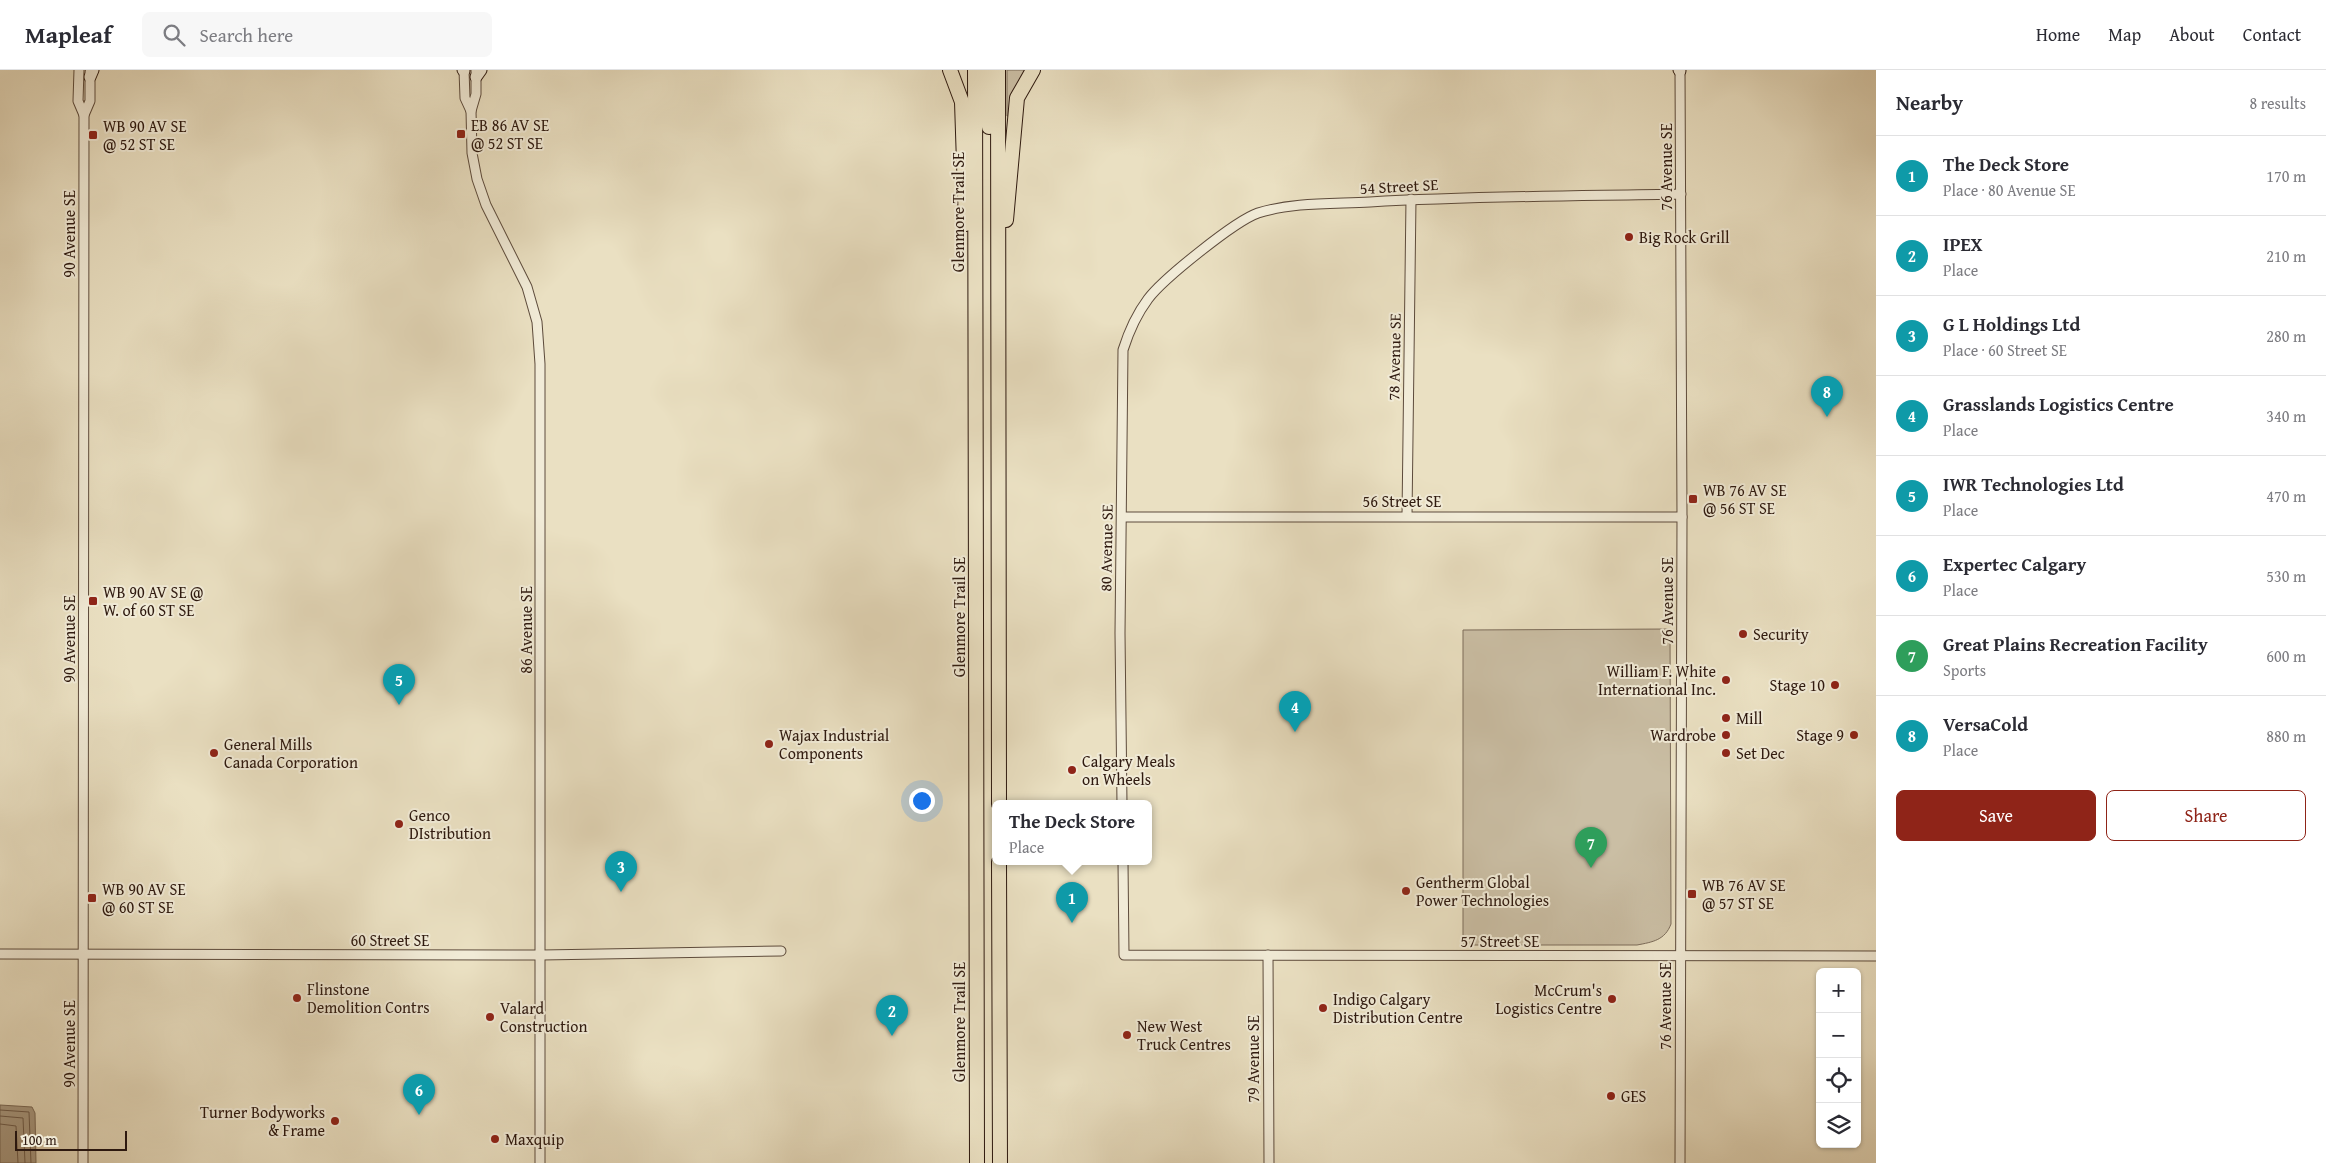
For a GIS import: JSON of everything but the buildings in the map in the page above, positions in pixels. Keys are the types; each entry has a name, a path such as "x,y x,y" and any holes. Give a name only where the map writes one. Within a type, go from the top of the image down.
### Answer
{"main road":[{"path":"950,70 962,102 969,309 976,330"},
{"name":"Glenmore Trail SE","path":"975,70 977,1163"},
{"path":"986,70 991,156 998,176"},
{"path":"998,70 999,800"},
{"path":"998,275 1004,255 1017,98 1032,70"},
{"path":"999,865 1000,1163"}],"street":[{"name":"90 Avenue SE","path":"79,70 78,101 84,115 83,1163"},
{"name":"86 Avenue SE","path":"464,70 465,98 471,111"},
{"name":"76 Avenue SE","path":"1679,70 1682,517 1680,1163"},
{"name":"90 Avenue SE","path":"84,115 90,101 91,72"},
{"name":"86 Avenue SE","path":"478,72 476,94 471,111 472,153 477,179 486,205 527,287 537,322 540,374 542,955 540,1163"},
{"name":"54 Street SE","path":"1149,298 1162,284 1238,222 1256,214 1281,207 1411,199 1681,194"},
{"name":"78 Avenue SE","path":"1407,516 1411,199"},
{"name":"80 Avenue SE","path":"1122,800 1123,350 1132,325 1149,298"},
{"name":"56 Street SE","path":"1122,517 1682,517"},
{"name":"57 Street SE","path":"1123,865 1124,955 1876,956"},
{"name":"60 Street SE","path":"0,954 542,955 781,951"},
{"name":"79 Avenue SE","path":"1268,956 1269,1163"}],"shaded area":[{"path":"1007,70 1026,70 1011,116 1007,116"},
{"path":"1670,629 1671,924 1665,934 1648,943 1637,945 1463,945 1463,630"}],"water":[{"path":"0,1105 32,1107 35,1113 36,1163 0,1163"}],"place":[{"name":"EB 86 AV SE @ 52 ST SE","path":"461,134"},
{"name":"WB 90 AV SE @ 52 ST SE","path":"93,135"},
{"name":"Big Rock Grill","path":"1629,237"},
{"name":"VersaCold","path":"1827,417"},
{"name":"WB 76 AV SE @ 56 ST SE","path":"1693,499"},
{"name":"WB 90 AV SE @ W. of 60 ST SE","path":"93,601"},
{"name":"Security","path":"1743,634"},
{"name":"William F. White International Inc.","path":"1726,680"},
{"name":"Stage 10","path":"1835,685"},
{"name":"IWR Technologies Ltd","path":"399,705"},
{"name":"Mill","path":"1726,718"},
{"name":"Grasslands Logistics Centre","path":"1295,732"},
{"name":"Wardrobe","path":"1726,735"},
{"name":"Stage 9","path":"1854,735"},
{"name":"Wajax Industrial Components","path":"769,744"},
{"name":"General Mills Canada Corporation","path":"214,753"},
{"name":"Set Dec","path":"1726,753"},
{"name":"Calgary Meals on Wheels","path":"1072,770"},
{"name":"Genco DIstribution","path":"399,824"},
{"name":"Great Plains Recreation Facility","path":"1591,868"},
{"name":"Gentherm Global Power Technologies","path":"1406,891"},
{"name":"G L Holdings Ltd","path":"621,892"},
{"name":"WB 76 AV SE @ 57 ST SE","path":"1692,894"},
{"name":"WB 90 AV SE @ 60 ST SE","path":"92,898"},
{"name":"The Deck Store","path":"1072,923"},
{"name":"Flinstone Demolition Contrs","path":"297,998"},
{"name":"McCrum's Logistics Centre","path":"1612,999"},
{"name":"Indigo Calgary Distribution Centre","path":"1323,1008"},
{"name":"Valard Construction","path":"490,1017"},
{"name":"New West Truck Centres","path":"1127,1035"},
{"name":"IPEX","path":"892,1036"},
{"name":"GES","path":"1611,1096"},
{"name":"Expertec Calgary","path":"419,1115"},
{"name":"Turner Bodyworks & Frame","path":"335,1121"},
{"name":"Maxquip","path":"495,1139"}]}
